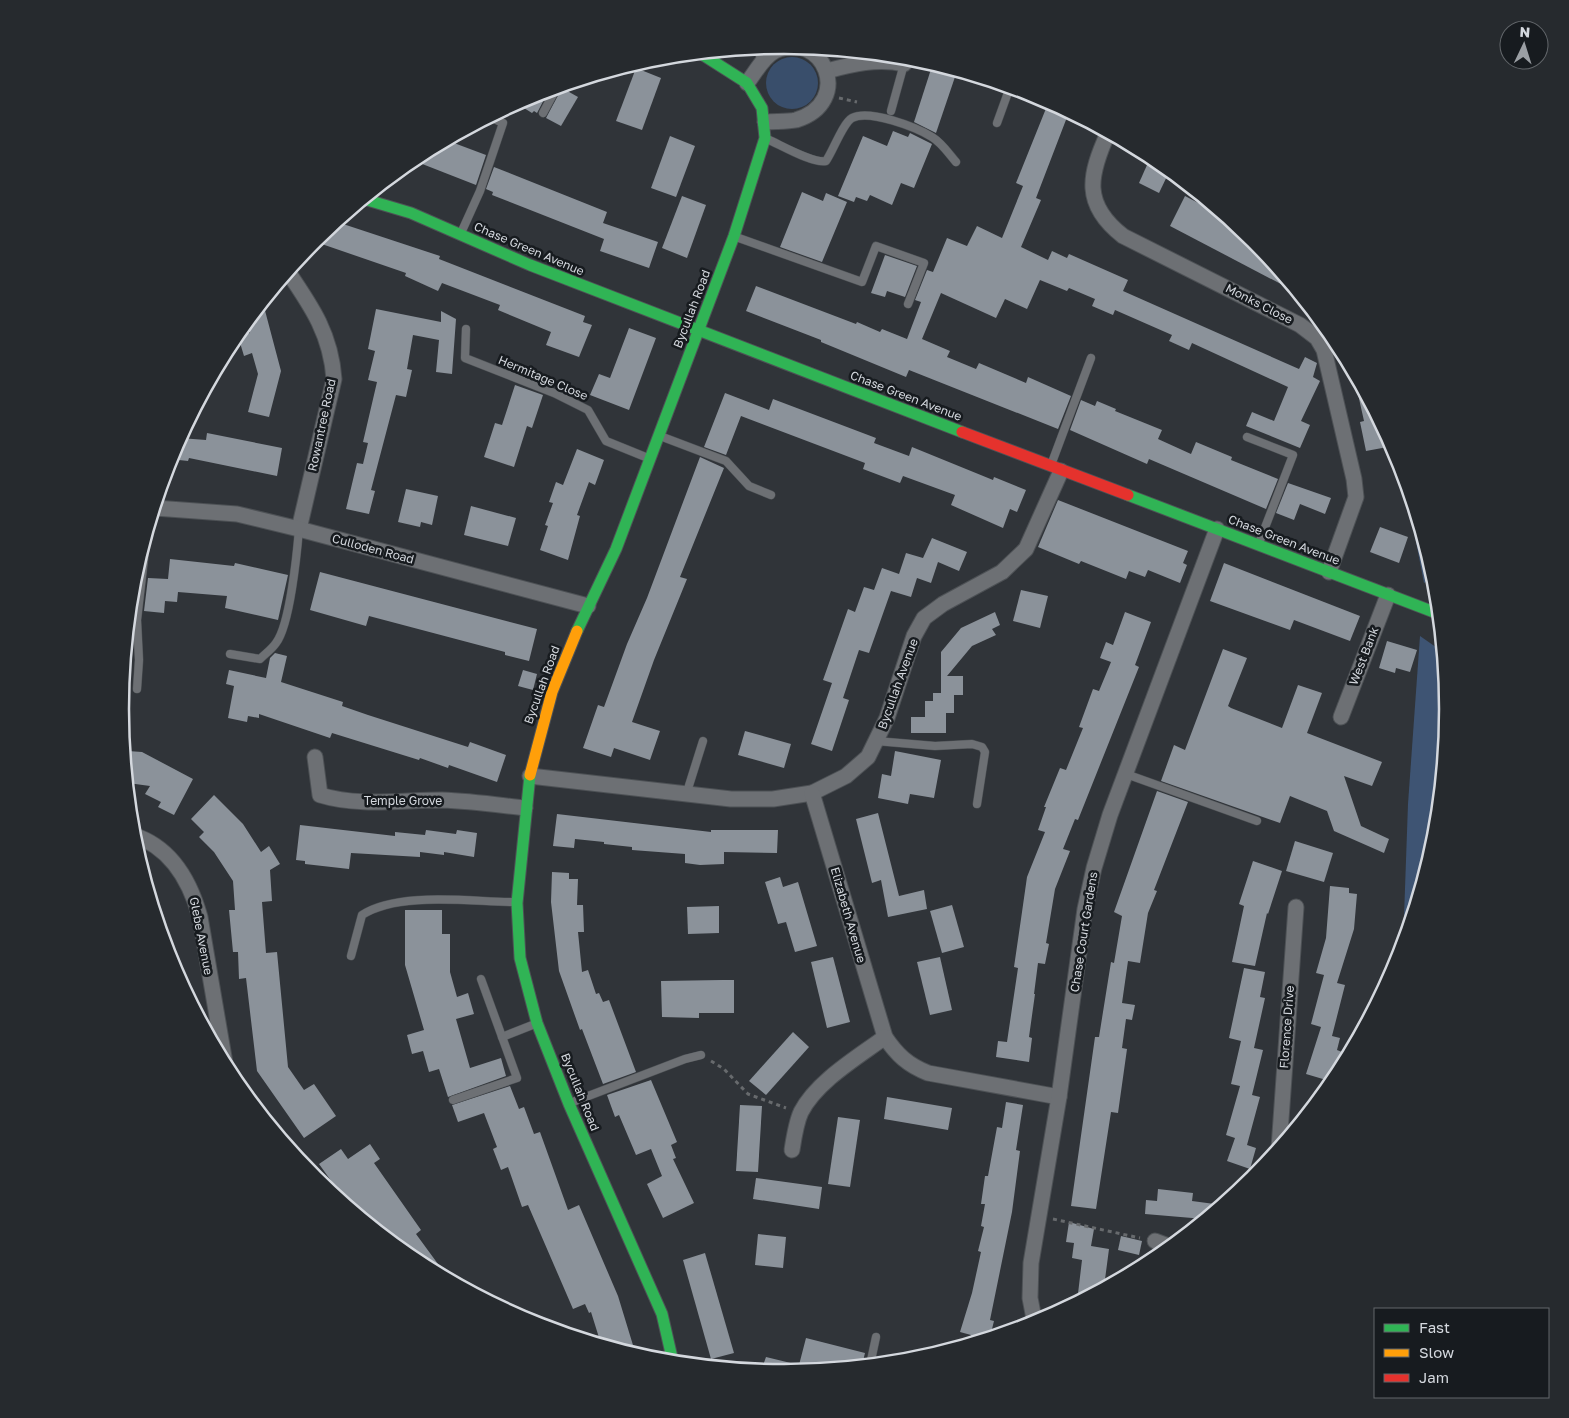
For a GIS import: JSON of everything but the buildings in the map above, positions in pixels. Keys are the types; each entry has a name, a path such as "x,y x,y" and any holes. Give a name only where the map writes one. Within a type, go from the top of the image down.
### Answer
{"street":[{"path":"747,83 771,54"},
{"path":"765,122 794,120 812,113 826,94 829,83 827,71 820,58 814,55"},
{"name":"Bycullah Road","path":"671,1354 662,1314 568,1104 537,1023 520,958 517,902 530,776 540,731 552,692 588,606 616,549 734,236 766,138 762,108 747,83 708,58"},
{"path":"827,71 862,63 885,62"},
{"name":"Monks Close","path":"1105,138 1094,163 1093,189 1098,206 1110,226 1123,236 1300,325 1317,338 1324,350 1354,479 1356,497 1329,572"},
{"name":"Chase Green Avenue","path":"371,201 411,213 530,265 698,331 1432,611"},
{"name":"Rowantree Road","path":"292,277 318,316 333,362 334,380 299,529"},
{"name":"Bycullah Avenue","path":"530,776 686,795 731,799 773,799 812,793 846,776 868,757 876,741 887,718 914,636 924,618 943,604 1002,572 1026,549 1056,469"},
{"name":"Culloden Road","path":"161,508 237,514 588,606"},
{"name":"Chase Court Gardens","path":"1033,1315 1030,1298 1031,1263 1059,1097 1085,909 1097,859 1126,774 1217,529"},
{"name":"West Bank","path":"1341,717 1388,595"},
{"name":"Temple Grove","path":"315,757 320,795 332,799 362,802 473,802 526,808"},
{"name":"Elizabeth Avenue","path":"812,793 884,1037 899,1057 912,1067 928,1073 1059,1097"},
{"name":"Glebe Avenue","path":"143,840 155,846 171,860 184,875 194,894 222,1044"},
{"name":"Florence Drive","path":"1280,1138 1296,907"},
{"path":"792,1150 801,1113 832,1076 884,1037"},
{"path":"1156,1241 1163,1244"}],"lane":[{"path":"760,55 764,61"},
{"path":"891,111 906,65"},
{"path":"998,123 1008,94"},
{"path":"543,113 551,97"},
{"path":"766,138 822,162 826,161 834,150 846,124 851,119 863,115 904,124 934,138 956,162"},
{"path":"460,234 480,191 504,123 497,120"},
{"path":"734,236 862,282 876,246 924,263 908,304"},
{"name":"Hermitage Close","path":"466,330 465,358 554,393 588,410 606,441 650,459"},
{"path":"1056,469 1091,358"},
{"path":"659,436 726,461 749,486 770,495"},
{"path":"1247,437 1293,455 1258,545"},
{"path":"230,654 260,659 277,642 284,625 296,564 299,529"},
{"path":"137,689 139,660 137,620 140,591"},
{"path":"686,795 703,741"},
{"path":"876,741 935,746 972,744 982,747 985,752 977,804"},
{"path":"1126,774 1257,821"},
{"path":"351,956 362,915 386,904 406,900 517,902"},
{"path":"453,1100 517,1078 481,979"},
{"path":"502,1036 537,1023"},
{"path":"568,1104 684,1059 702,1055"},
{"path":"871,1359 876,1337"}],"path":[{"path":"702,1055 724,1069 748,1094 801,1113"},
{"path":"1040,1216 1156,1241"}],"shaded area":[{"path":"792,57 802,59 810,65 816,73 818,83 816,93 810,101 802,107 792,109 782,107 774,101 768,93 766,83 768,73 774,65 782,59"},
{"path":"1413,524 1427,581 1424,583"},
{"path":"1420,636 1436,647 1440,709 1438,752 1434,795 1427,837 1404,923 1408,804"}],"traffic: fast":[{"path":"577,631 616,549 734,236 765,138 762,108 747,83 708,58"},
{"path":"371,201 411,213 530,265 962,432"},
{"path":"1128,495 1432,611"},
{"path":"530,775 517,903 520,958 537,1023 569,1104 662,1314 671,1354"}],"traffic: slow":[{"path":"530,775 552,692 577,631"}],"traffic: jam":[{"path":"962,432 1128,495"}]}
